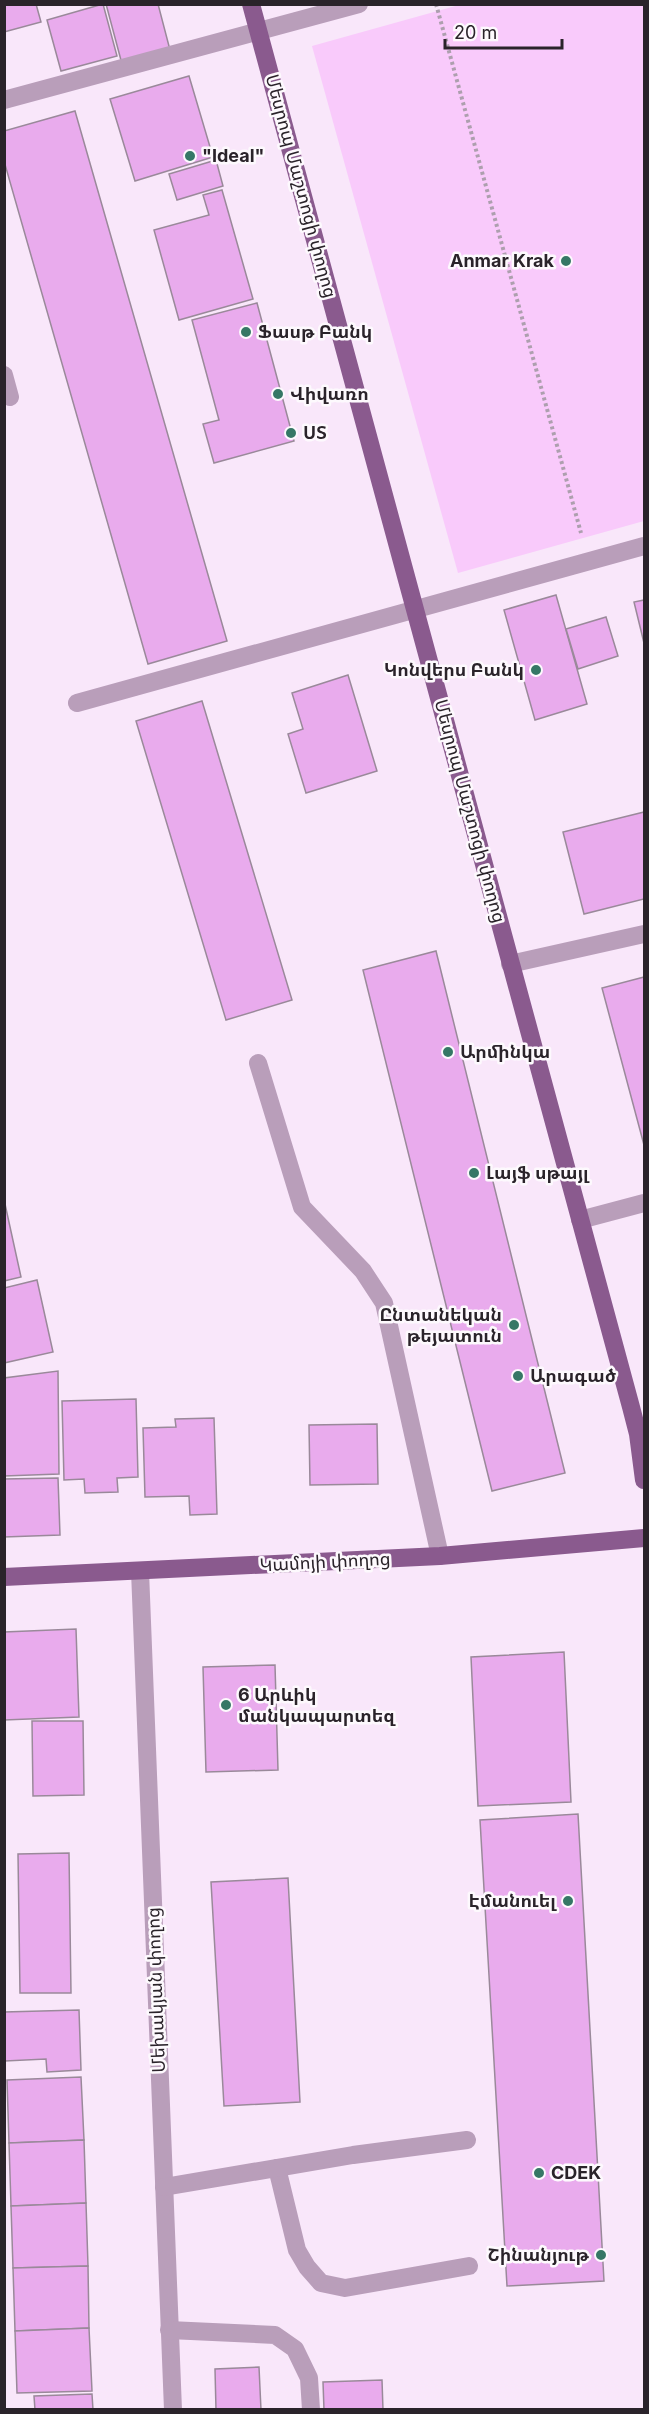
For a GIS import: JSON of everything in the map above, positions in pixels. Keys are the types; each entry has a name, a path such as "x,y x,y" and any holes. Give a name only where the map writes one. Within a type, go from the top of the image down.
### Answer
{"main road":[{"name":"Մեսրոպ Մաշտոցի փողոց","path":"251,4 638,1434 645,1480"},
{"name":"Կամոյի փողոց","path":"4,1577 440,1556 645,1538"}],"street":[{"path":"4,100 359,4"},
{"path":"4,375 10,397"},
{"path":"77,703 645,546"},
{"path":"510,964 645,934"},
{"path":"258,1063 302,1208 363,1271 384,1303 440,1556"},
{"path":"580,1220 645,1203"},
{"name":"Մեխակյան փողոց","path":"140,1571 172,2409"},
{"path":"164,2187 466,2140"},
{"path":"277,2168 297,2250 307,2267 321,2283 345,2288 469,2266"},
{"path":"170,2330 275,2335 295,2349 309,2378 311,2409"}],"path":[{"path":"436,4 588,561"}],"shaded area":[{"path":"459,5 644,5 644,521 458,573 312,46"}],"building":[{"path":"4,4 36,4 41,22 4,32"},
{"path":"103,4 117,56 61,71 47,20"},
{"path":"106,4 158,4 170,50 122,64"},
{"path":"189,76 213,157 135,181 110,99"},
{"path":"75,111 227,641 148,664 4,161 4,131"},
{"path":"216,160 223,186 177,200 169,174"},
{"path":"222,190 253,299 179,320 154,230 209,215 203,195"},
{"path":"257,303 294,441 214,463 203,424 219,420 192,320"},
{"path":"556,595 587,704 535,720 504,610"},
{"path":"644,600 644,643 634,602"},
{"path":"606,617 618,656 578,669 566,629"},
{"path":"348,675 377,771 306,793 288,734 303,729 292,693"},
{"path":"202,701 292,1000 226,1020 136,721"},
{"path":"644,812 644,899 584,914 563,832"},
{"path":"436,951 565,1473 492,1491 363,970"},
{"path":"644,977 644,1145 602,988"},
{"path":"4,1204 21,1277 4,1281"},
{"path":"37,1280 53,1352 4,1363 4,1288"},
{"path":"58,1371 59,1474 4,1476 4,1378"},
{"path":"136,1399 138,1477 117,1478 118,1492 85,1493 84,1479 64,1480 62,1401"},
{"path":"214,1418 217,1514 190,1515 189,1496 145,1497 143,1428 176,1427 175,1419"},
{"path":"377,1424 378,1484 310,1485 309,1425"},
{"path":"58,1478 60,1535 4,1537 4,1479"},
{"path":"76,1629 79,1717 4,1720 4,1632"},
{"path":"564,1652 571,1802 478,1806 471,1657"},
{"path":"275,1665 278,1770 206,1772 203,1667"},
{"path":"32,1721 83,1721 84,1795 33,1796"},
{"path":"578,1814 604,2281 507,2286 480,1820"},
{"path":"69,1853 71,1993 20,1993 18,1854"},
{"path":"288,1878 300,2102 224,2106 211,1882"},
{"path":"79,2010 81,2070 47,2072 46,2059 5,2061 4,2012"},
{"path":"81,2077 84,2140 9,2143 7,2080"},
{"path":"84,2140 86,2203 11,2206 9,2143"},
{"path":"86,2203 88,2266 13,2268 11,2206"},
{"path":"88,2266 89,2328 15,2331 13,2268"},
{"path":"89,2328 92,2391 17,2393 15,2331"},
{"path":"259,2367 261,2410 216,2410 215,2369"},
{"path":"382,2380 383,2410 324,2410 323,2382"},
{"path":"92,2394 93,2410 35,2410 34,2396"}],"place":[{"name":"\"Ideal\"","path":"190,156"},
{"name":"Anmar Krak","path":"566,261"},
{"name":"Ֆասթ Բանկ","path":"246,332"},
{"name":"Վիվառո","path":"278,394"},
{"name":"ՍՏ","path":"291,433"},
{"name":"Կոնվերս Բանկ","path":"536,670"},
{"name":"Արմինկա","path":"448,1052"},
{"name":"Լայֆ սթայլ","path":"474,1173"},
{"name":"Ընտանեկան թեյատուն","path":"514,1325"},
{"name":"Արագած","path":"518,1376"},
{"name":"6 Արևիկ մանկապարտեզ","path":"226,1705"},
{"name":"Էմանուել","path":"568,1901"},
{"name":"CDEK","path":"539,2173"},
{"name":"Շինանյութ","path":"601,2255"}]}
